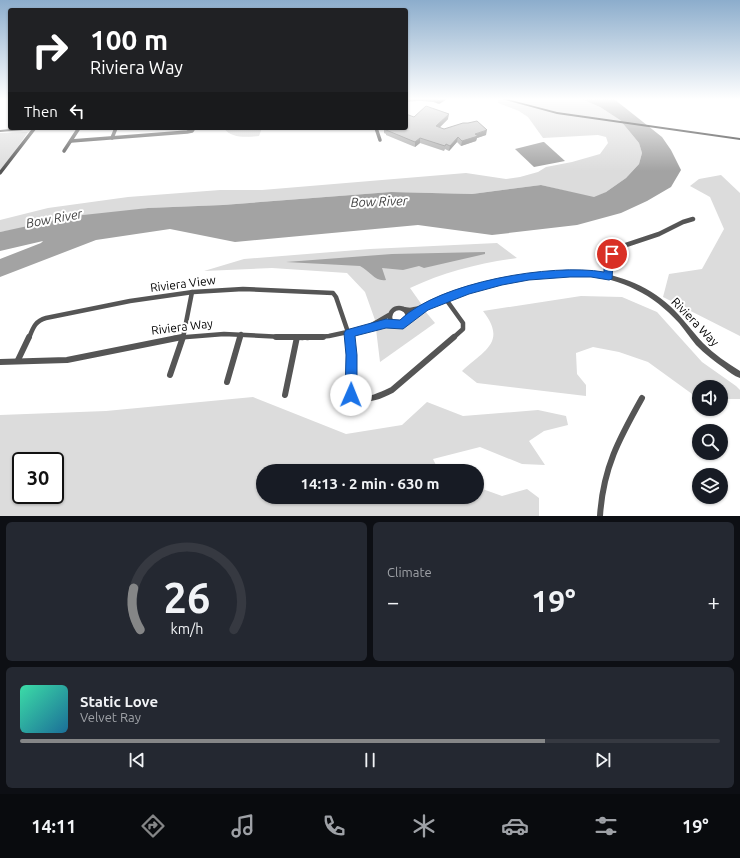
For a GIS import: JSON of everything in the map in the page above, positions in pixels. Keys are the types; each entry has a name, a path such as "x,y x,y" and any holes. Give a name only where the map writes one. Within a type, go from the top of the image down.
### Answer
{"main road":[{"path":"632,123 740,139"}],"street":[{"path":"0,131 12,130"},
{"path":"0,173 33,130"},
{"path":"64,151 78,130"},
{"path":"112,138 115,130"},
{"path":"155,134 157,130"},
{"path":"71,140 189,132 192,130"},
{"path":"377,130 380,140"},
{"path":"609,276 612,254 620,247 659,234 684,221 692,219"},
{"name":"Riviera Way","path":"0,362 18,360 44,362 66,360 184,336 241,334 328,337 349,333 368,327 405,323 408,319 425,307 476,287 512,279 583,273 609,276 636,287 662,303 677,316 708,352 740,375"},
{"name":"Riviera View","path":"18,360 35,324 42,319 155,297 192,292 242,289 331,292 336,297 349,333"},
{"path":"170,375 184,336 192,292"},
{"path":"349,333 352,355 351,395 359,401 380,397 394,389 444,344 463,330 463,323 445,298"},
{"name":"Riviera Way","path":"368,327 389,315 392,310 410,310 425,307"},
{"path":"401,309 408,314 408,319"},
{"path":"389,315 392,322 397,325"},
{"path":"227,382 241,334"},
{"path":"285,395 297,337"},
{"path":"600,516 602,487 609,460 642,398"}],"shaded area":[{"path":"532,123 623,123 639,143 642,153 639,164 626,178 606,192 594,198 541,185 472,194 391,192 223,205 148,208 0,232 0,220 48,208 128,197 220,190 262,190 466,173 506,179 520,177 538,172 546,167 572,162 600,154 608,143 606,137 598,135 543,138"},
{"path":"226,130 261,130 259,136 245,137 235,136"},
{"path":"28,132 0,173 0,133"},
{"path":"721,175 740,193 740,336 663,297 669,274 702,269 724,229 710,197 690,186 699,179"},
{"path":"497,243 517,258 462,269 423,282 410,288 422,305 409,308 399,306 375,320 365,292 347,273 272,268 204,271 244,259 370,249"},
{"path":"581,296 622,297 657,312 702,362 728,380 692,380 692,394 648,362 619,352 593,347 576,353 577,374 586,385 586,396 477,383 462,371 485,351 493,338 493,330 483,311"},
{"path":"425,311 435,323 380,362 376,329 389,326 403,328 407,326 411,320"},
{"path":"728,380 740,390 740,399 728,399"},
{"path":"253,397 346,434 402,425 427,402 463,416 538,410 566,416 568,425 544,431 529,441 545,465 522,464 480,447 433,459 436,464 256,464 256,504 484,504 484,490 502,496 527,489 539,498 539,516 0,516 0,415 106,411"}],"water":[{"name":"Bow River","path":"623,123 644,123 662,137 671,150 681,170 671,187 647,201 621,213 577,225 492,235 418,225 235,242 170,229 96,240 0,277 0,259 43,241 0,251 0,232 74,216 148,208 223,205 391,192 472,194 541,185 594,197 606,192 626,178 639,164 642,153 639,143"},
{"path":"544,142 565,161 534,167 515,149"},
{"path":"485,252 485,254 424,268 419,266 403,270 382,268 386,280 376,278 360,266 286,262 392,254"}],"building":[{"path":"408,123 439,123 436,126 444,129 463,123 479,123 487,130 475,134 478,136 462,141 458,137 450,146 446,144 445,146 420,138 415,142 386,130 408,130"}],"route":[{"path":"351,395 352,355 349,333 368,327 386,324 403,325 411,316 421,311 425,307 467,290 502,281 529,276 570,273 591,273 609,276 609,263 612,254"}]}
